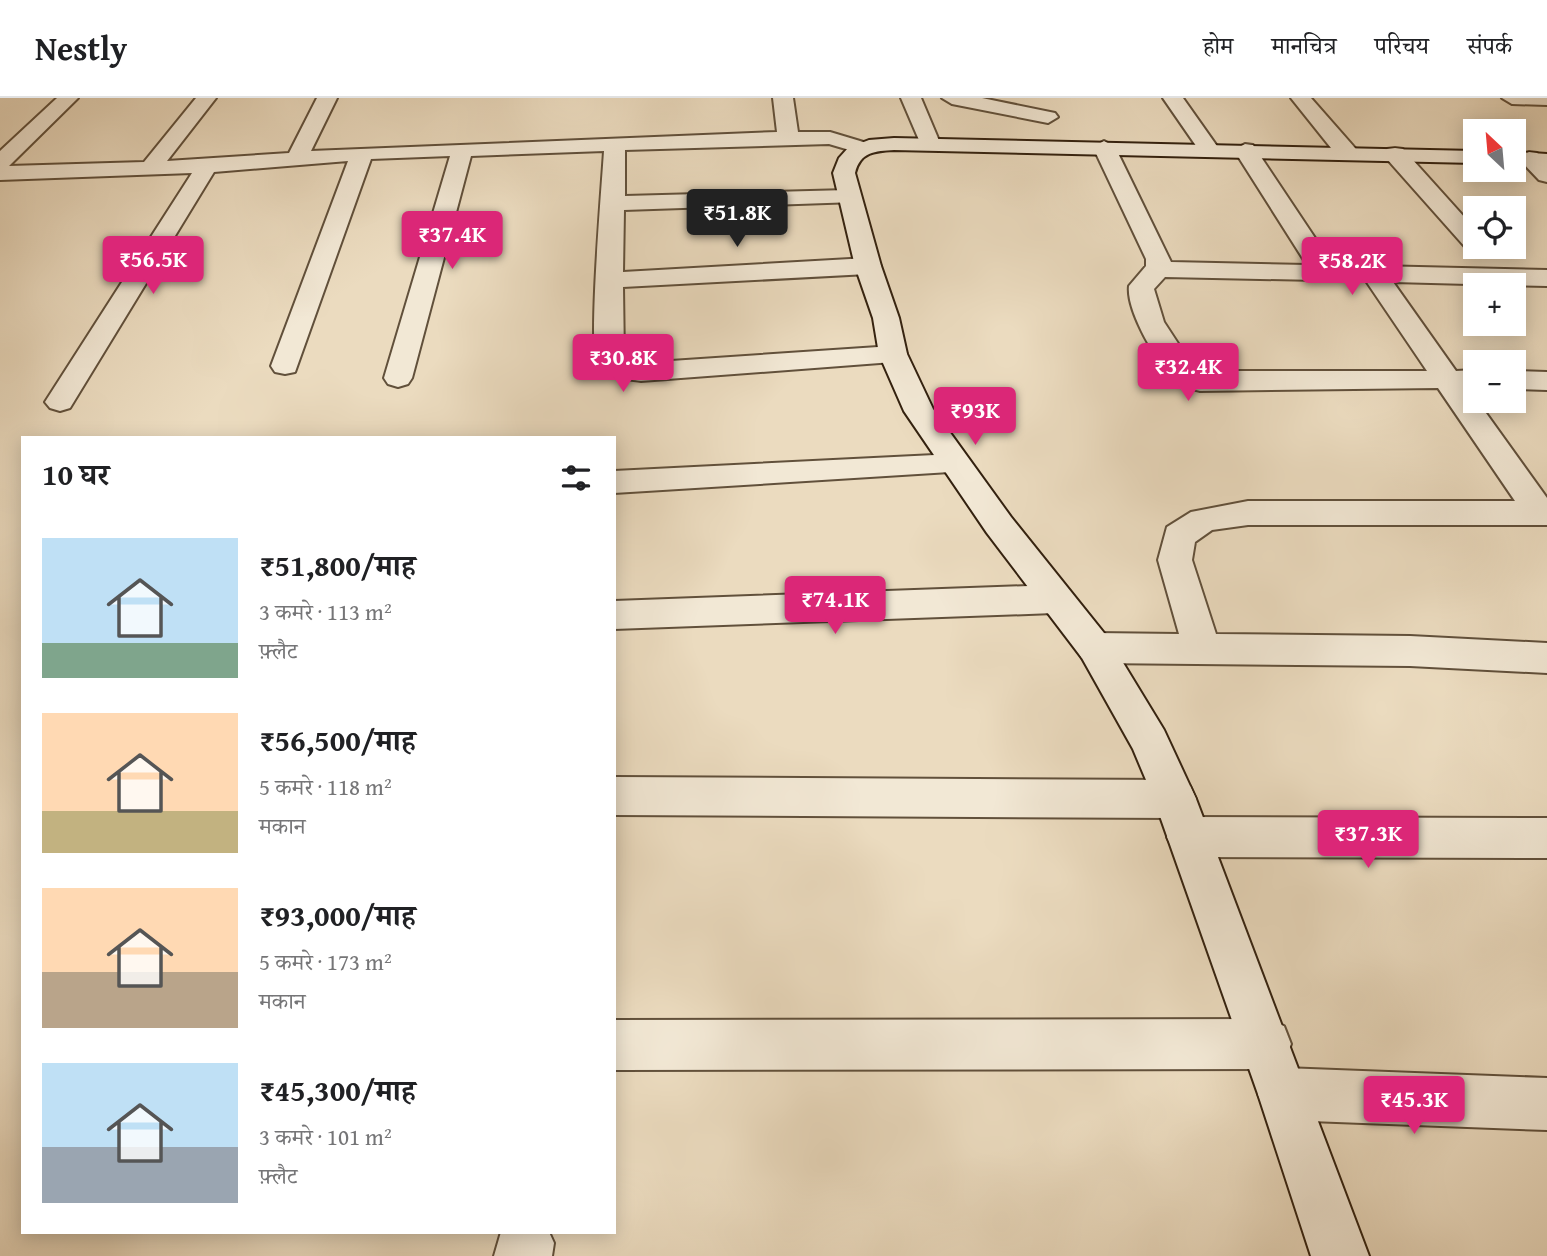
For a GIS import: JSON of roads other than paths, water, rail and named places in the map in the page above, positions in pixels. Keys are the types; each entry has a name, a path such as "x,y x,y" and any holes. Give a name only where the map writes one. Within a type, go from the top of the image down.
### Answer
{"street":[{"path":"0,163 68,98"},
{"path":"149,169 206,98"},
{"path":"296,159 327,98"},
{"path":"783,98 788,138"},
{"path":"911,98 929,143"},
{"path":"952,98 1049,120 1104,147 1463,157"},
{"path":"1172,98 1208,149"},
{"path":"1301,98 1347,153"},
{"path":"1512,98 1547,99"},
{"path":"0,173 207,166 362,153 788,138 830,138 863,148 929,143 1049,120"},
{"path":"615,145 608,279 608,354 611,364 622,370 641,372 893,354"},
{"path":"1104,147 1158,260 1159,269"},
{"path":"863,148 846,160 844,173 848,197 886,318 893,354 919,411 954,464 1054,599 1095,648 1144,730 1182,818 1266,1044 1340,1256"},
{"path":"1245,149 1325,273"},
{"path":"398,378 462,150"},
{"path":"285,366 362,153"},
{"path":"1395,154 1463,229"},
{"path":"1530,159 1547,174"},
{"path":"60,402 207,166"},
{"path":"614,203 848,197"},
{"path":"1490,259 1502,273"},
{"path":"608,279 868,265"},
{"path":"1463,276 1159,269 1146,278 1140,287 1143,304 1186,377 1200,382 1463,379"},
{"path":"1374,274 1443,378 1544,513"},
{"path":"1526,277 1547,278"},
{"path":"1526,380 1547,380"},
{"path":"616,482 954,464"},
{"path":"1202,649 1175,559 1179,536 1203,520 1248,513 1544,513"},
{"path":"616,615 1054,599"},
{"path":"1095,648 1410,652 1547,658"},
{"path":"616,796 1182,818 1547,838"},
{"path":"616,1045 1266,1044"},
{"path":"1284,1094 1547,1104"}]}
